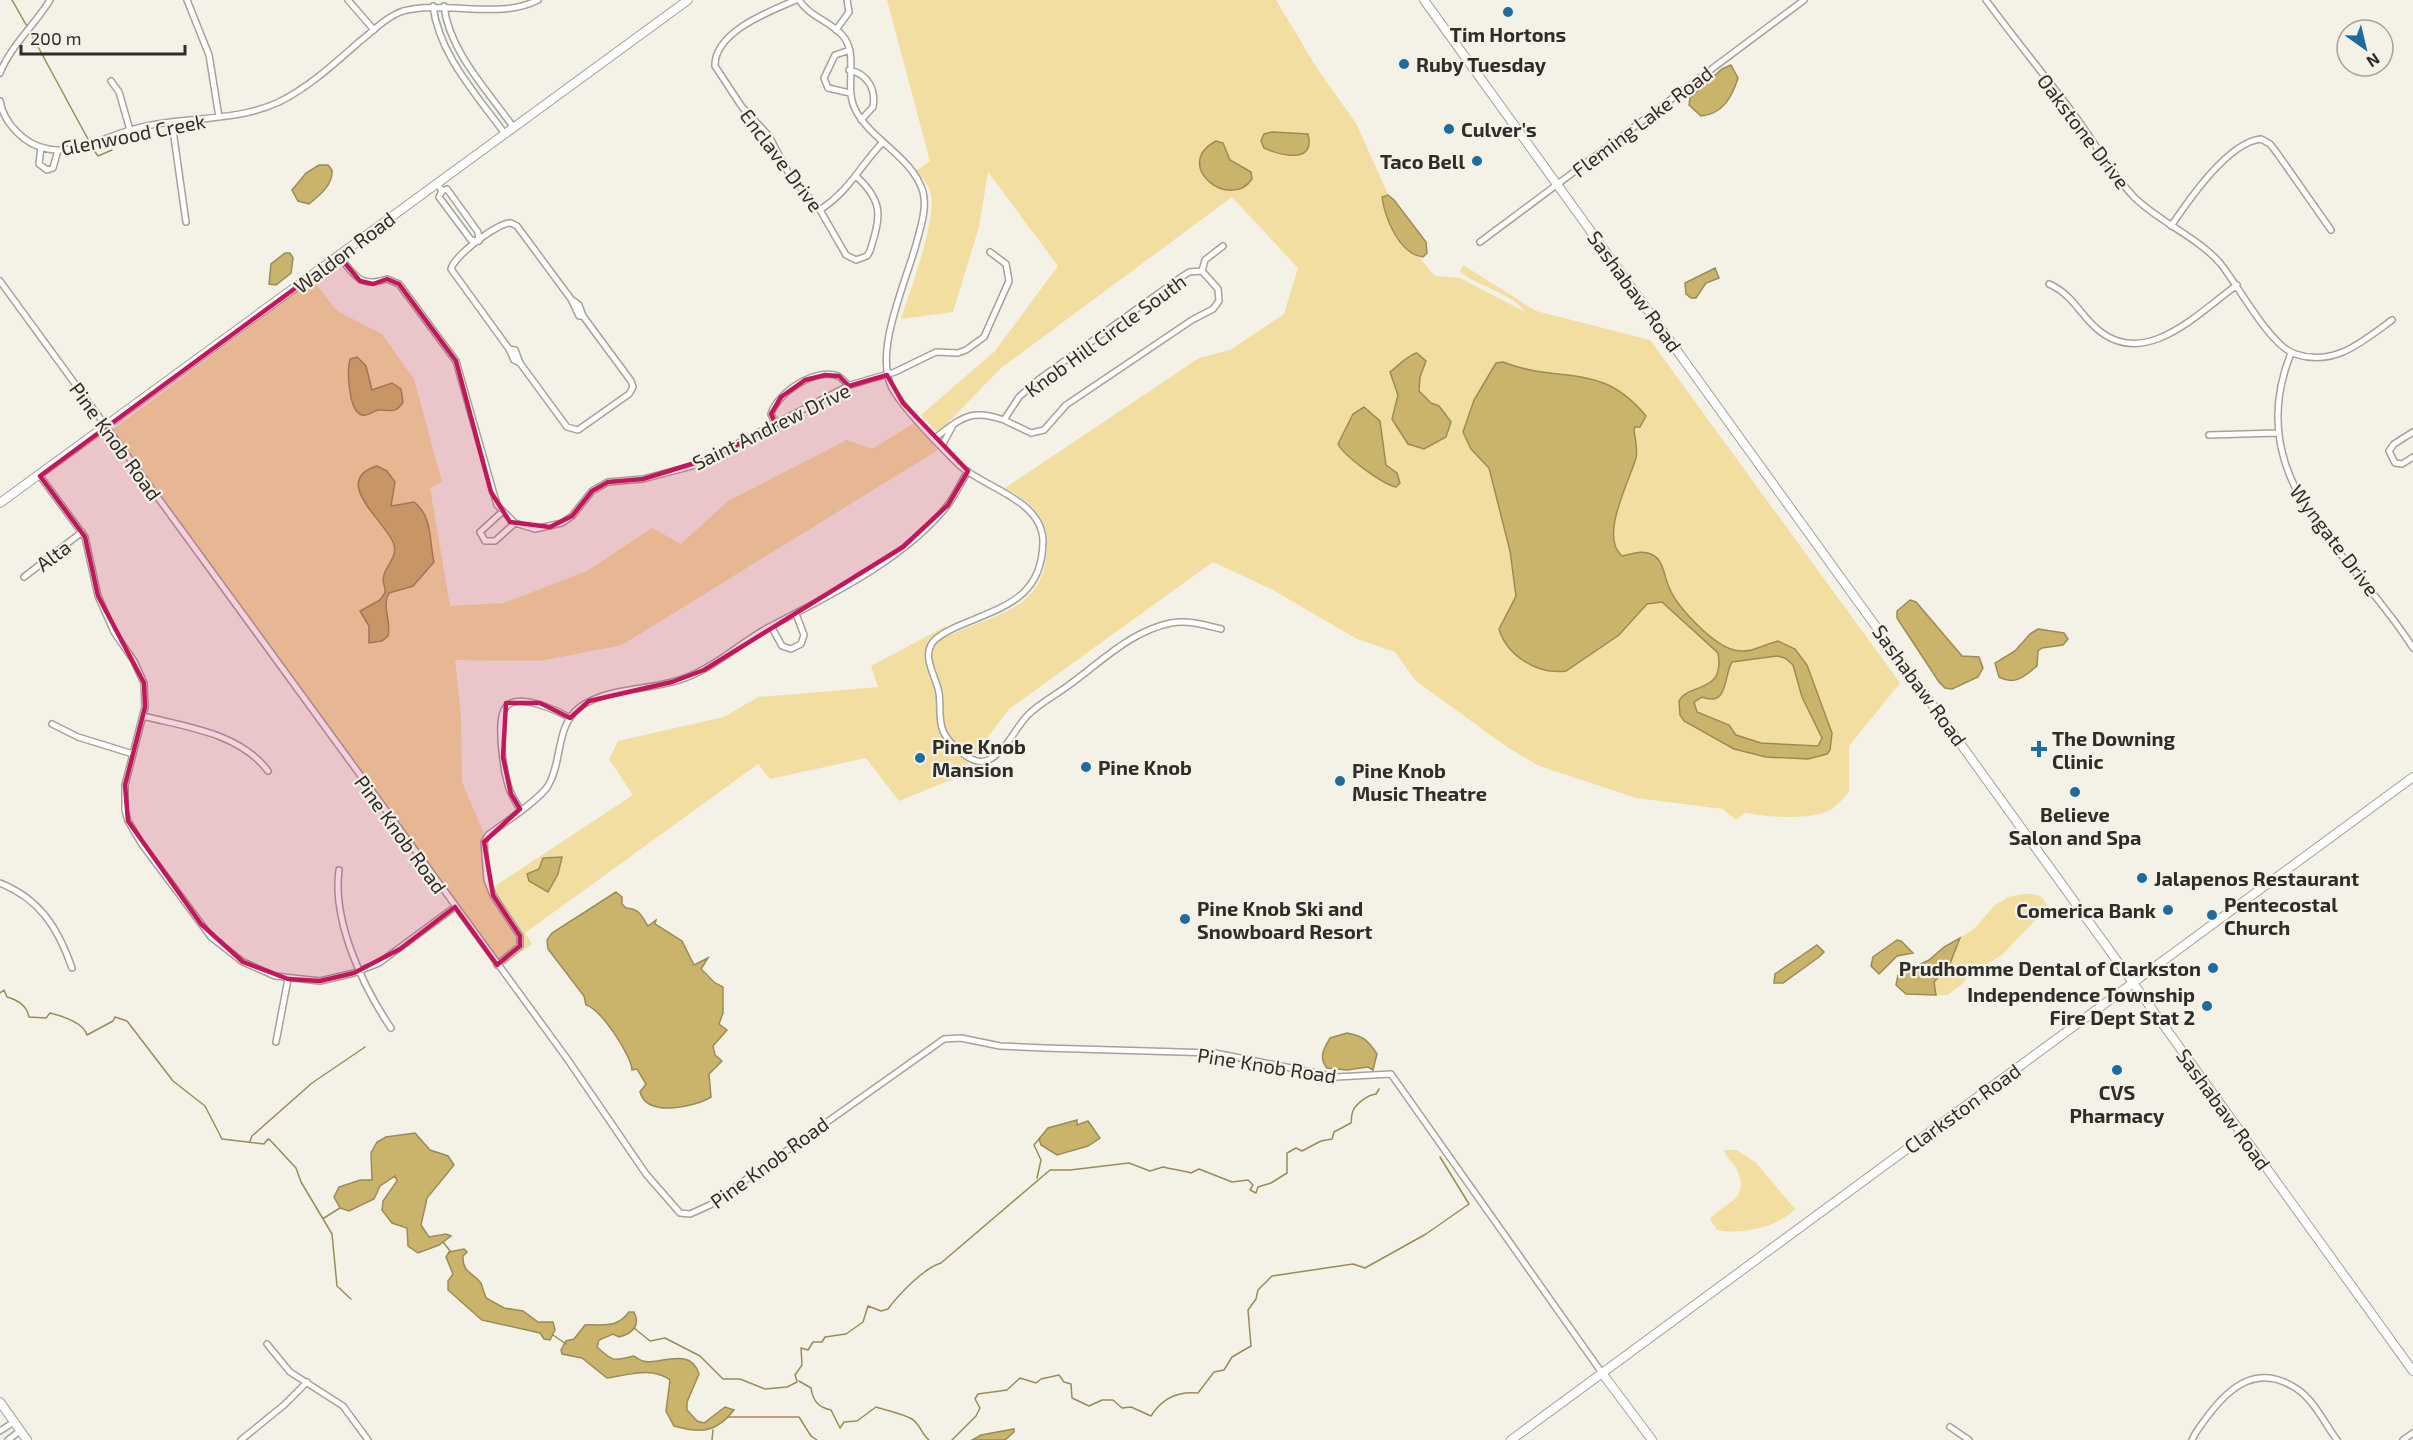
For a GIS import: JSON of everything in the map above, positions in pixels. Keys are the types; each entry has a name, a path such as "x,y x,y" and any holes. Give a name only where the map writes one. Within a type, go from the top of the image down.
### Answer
{"main road":[{"name":"Waldon Road","path":"0,503 106,428 339,256 439,187 505,134 688,0"},
{"name":"Sashabaw Road","path":"1424,0 2413,1371"},
{"name":"Clarkston Road","path":"1511,1440 2413,777"},
{"name":"Pine Knob Road","path":"1602,1373 1652,1440"},
{"path":"0,1402 27,1440"}],"street":[{"path":"0,73 17,43 33,26 50,0"},
{"name":"Glenwood Creek","path":"187,0 209,55 219,117"},
{"path":"348,0 374,30"},
{"name":"Glenwood Creek","path":"0,101 14,130 41,147 58,150 72,149 130,130 219,117 277,103 301,90 374,30 403,11 433,6 480,3 511,7 538,0"},
{"path":"798,0 810,13 844,38 850,50 850,93 861,120 919,183 924,204 919,237 885,358 887,375 894,391 942,446 968,471 1027,509 1040,525 1043,538 1039,567 1022,596 1013,603 951,630 932,642 929,648 930,664 939,693 941,727 947,738 972,760 981,762 994,757 1029,713 1135,637 1173,623 1202,624 1221,629"},
{"name":"Enclave Drive","path":"798,0 762,15 723,42 714,58 715,66 742,107 769,136 789,174 820,210 846,255 856,260 867,256 877,229 878,205 857,177"},
{"path":"836,30 849,12 847,0"},
{"name":"Fleming Lake Road","path":"1480,242 1804,0"},
{"name":"Oakstone Drive","path":"1986,0 2080,122 2119,181 2148,211 2218,261 2269,332 2291,353"},
{"path":"433,6 436,28 444,47 505,134"},
{"path":"444,6 446,25 513,128"},
{"path":"850,50 835,56 824,78 828,88 850,93"},
{"path":"849,70 859,72 869,82 873,107 861,120"},
{"path":"467,80 476,74"},
{"path":"111,81 118,92 130,130"},
{"path":"172,123 186,222"},
{"path":"2171,226 2206,178 2243,147 2261,139 2277,153 2331,230"},
{"path":"820,210 843,194 857,177 866,159 883,142"},
{"path":"41,147 39,164 47,170 53,168 56,163 58,150"},
{"path":"479,241 456,257 451,269 509,349 514,360 520,363 567,427 578,430 629,394 633,387 631,381 583,316 579,305 571,299 517,226 505,222 479,241 471,240 439,196 439,187 447,189 478,232 479,241"},
{"name":"Knob Hill Circle South","path":"1004,420 1019,397 1038,380 1189,272 1202,271 1205,260 1223,246"},
{"name":"Saint Andrew Drive","path":"515,523 535,529 562,523 572,516 592,491 600,485 621,479 643,479 696,465 849,386 887,375 936,352 958,353 984,337 1010,281 1006,264 990,252"},
{"path":"339,256 360,281 373,284 387,279 399,284 453,355 462,379 491,492 502,512 515,523 495,541 485,541 480,532 482,528 502,512"},
{"path":"935,438 966,416 976,413 1004,420 1031,432 1044,430 1066,405 1192,320 1213,309 1219,301 1218,289 1202,271"},
{"name":"Pine Knob Road","path":"0,281 454,907 568,1060 661,1194 680,1213 690,1214 710,1205 944,1039 961,1038 1000,1046 1215,1053 1336,1077 1391,1074 1602,1373"},
{"path":"2049,284 2070,296 2094,327 2104,335 2125,344 2137,345 2168,335 2237,285"},
{"path":"2291,353 2310,358 2329,358 2352,348 2392,320"},
{"name":"Wyngate Drive","path":"2291,353 2280,385 2278,433 2280,452 2299,498 2389,611 2413,648"},
{"path":"776,425 771,414 773,407 798,384 832,375 838,376 849,386"},
{"path":"942,446 953,425"},
{"path":"2413,432 2394,444 2389,451 2395,463 2402,464 2413,457"},
{"path":"2209,435 2278,433"},
{"path":"497,965 520,946 520,936 493,895 488,880 484,842 488,835 541,794 552,778 561,740 570,718 589,701 672,682 704,670 771,626 843,588 918,536 948,505 968,471"},
{"path":"40,476 82,532 98,597 114,632 141,674 146,691 143,716 125,785 125,810 141,843 201,924 225,950 263,971 288,979 320,981 360,971 400,949 454,907"},
{"name":"Alta","path":"24,577 82,532"},
{"path":"771,626 782,646 791,649 801,644 804,635 796,614"},
{"path":"520,809 511,794 506,777 502,718 505,708 511,703 540,704 570,718"},
{"path":"143,716 235,743 258,758 268,771"},
{"path":"52,724 78,737 133,754"},
{"path":"339,870 342,911 360,971 377,1008 391,1028"},
{"path":"0,884 29,897 42,912 64,946 72,968"},
{"path":"276,1042 288,979"},
{"path":"267,1344 290,1372 343,1406 368,1440"},
{"path":"2192,1440 2226,1393 2237,1385 2258,1379 2278,1380 2298,1390 2337,1440"},
{"path":"241,1440 307,1382"},
{"path":"0,1431 14,1422"},
{"path":"1950,1426 1969,1440"},
{"path":"8,1440 20,1431"},
{"path":"2403,1440 2413,1433"}],"highlighted area":[{"path":"339,256 360,281 373,284 387,279 399,284 456,361 491,492 510,522 550,527 572,516 592,491 608,482 643,479 711,458 776,425 771,414 781,397 805,380 825,375 839,376 849,386 887,375 903,403 968,471 948,505 903,547 704,670 672,682 589,701 570,718 540,703 506,703 503,757 511,794 520,809 484,842 493,895 520,936 520,946 497,965 455,907 400,949 354,973 320,981 288,979 243,962 201,924 128,821 125,785 145,707 144,683 98,596 85,537 40,476"}],"shaded area":[{"path":"887,0 1276,0 1318,70 1356,123 1413,250 1435,276 1460,278 1525,312 1512,299 1460,272 1463,265 1536,311 1650,340 1900,683 1849,746 1849,792 1832,809 1823,813 1789,817 1745,813 1736,820 1723,809 1636,798 1539,766 1507,747 1416,681 1395,652 1357,639 1273,590 1213,562 1009,709 958,777 899,801 866,758 770,779 758,764 525,933 532,944 501,967 112,430 313,280 337,311 382,334 414,379 442,482 430,488 450,606 504,603 587,571 652,528 681,544 728,501 847,440 872,449 914,423 938,450 622,645 540,661 455,660 461,716 462,782 483,831 483,862 489,890 633,795 609,759 618,741 724,717 758,697 878,687 871,666 946,626 951,635 1014,608 1035,589 1046,560 1047,536 1044,525 1034,508 1005,488 1199,358 1230,350 1284,314 1298,268 1232,197 1001,368 938,433 921,415 995,351 1058,266 988,172 979,227 953,312 901,319 926,239 932,207 929,188 916,171 930,161"},
{"path":"1731,65 1738,78 1733,92 1721,108 1709,115 1701,116 1689,105 1690,98 1722,69"},
{"path":"1272,132 1308,134 1307,150 1302,154 1287,155 1264,148 1261,141 1264,134"},
{"path":"1216,141 1223,143 1230,160 1251,172 1252,179 1242,188 1231,190 1219,188 1202,172 1200,162 1204,151"},
{"path":"319,165 328,165 332,170 328,185 309,204 298,201 292,190 306,173"},
{"path":"1388,195 1426,242 1427,253 1423,257 1407,249 1395,234 1386,215 1382,197"},
{"path":"285,253 290,253 293,258 291,273 276,285 269,284 271,264"},
{"path":"1715,268 1719,278 1706,283 1696,298 1691,298 1686,294 1685,283"},
{"path":"1417,353 1426,361 1420,377 1419,391 1431,403 1439,406 1451,422 1446,437 1424,449 1408,444 1392,419 1398,395 1390,372"},
{"path":"357,357 366,366 372,390 392,383 401,389 403,402 398,408 377,410 364,415 357,412 351,398 349,372 350,359"},
{"path":"1503,362 1524,369 1596,380 1612,387 1629,399 1646,416 1640,427 1635,427 1634,430 1637,455 1614,523 1613,536 1616,547 1622,556 1641,552 1649,553 1657,558 1679,604 1696,624 1725,647 1746,651 1778,641 1795,649 1807,665 1832,733 1830,750 1827,754 1808,759 1766,757 1734,749 1684,721 1680,715 1679,701 1690,691 1711,682 1716,676 1719,666 1718,653 1662,602 1647,604 1619,635 1566,671 1535,667 1525,662 1509,648 1499,629 1516,596 1510,551 1489,468 1471,449 1463,432 1474,400 1496,363","holes":["1777,656 1785,658 1793,665 1802,697 1822,738 1818,746 1761,743 1736,735 1729,725 1697,712 1694,702 1702,697 1717,698 1721,694 1732,662"]},
{"path":"1364,407 1380,421 1386,465 1397,473 1400,483 1396,487 1364,469 1338,444 1353,414"},
{"path":"377,466 387,471 395,482 391,506 414,502 424,514 429,529 434,562 413,586 389,593 386,604 388,636 382,641 369,643 369,626 360,611 380,600 385,593 383,577 395,550 390,536 366,504 360,492 358,482 363,473"},
{"path":"1910,600 1916,602 1962,656 1979,657 1983,668 1978,677 1952,689 1945,688 1939,682 1897,618 1897,611"},
{"path":"2038,629 2064,633 2068,639 2063,645 2042,648 2038,651 2037,666 2024,676 2015,680 2005,680 1999,677 1995,663 2015,651 2030,634"},
{"path":"562,857 558,874 548,892 529,881 527,874 539,869 543,858"},
{"path":"616,892 622,897 622,904 626,908 638,911 648,926 656,920 655,924 682,941 694,965 708,958 701,969 715,983 723,987 723,1013 719,1024 727,1030 713,1046 715,1055 722,1061 709,1074 711,1097 704,1101 683,1107 661,1108 644,1100 640,1092 646,1084 637,1069 632,1070 627,1054 607,1023 586,1005 584,996 548,949 547,940 552,933"},
{"path":"2035,894 2041,897 2047,908 2002,955 1971,973 1961,985 1947,995 1936,995 1934,982 1949,966 1960,938 1975,928 1994,906 2008,897"},
{"path":"1960,938 1949,966 1934,982 1936,995 1906,994 1896,985 1898,975 1929,960 1944,947"},
{"path":"1897,940 1913,953 1897,956 1879,974 1871,966 1873,957"},
{"path":"1817,945 1824,952 1819,957 1783,983 1774,983 1775,974"},
{"path":"1347,1033 1361,1037 1374,1049 1377,1054 1373,1070 1368,1067 1347,1070 1327,1068 1324,1064 1322,1057 1330,1038"},
{"path":"1077,1120 1077,1125 1088,1121 1100,1138 1088,1146 1057,1155 1041,1145 1039,1139 1048,1128"},
{"path":"415,1133 430,1150 448,1156 454,1165 427,1198 421,1225 429,1237 446,1234 451,1236 439,1245 418,1253 408,1246 407,1228 392,1223 382,1210 383,1201 397,1181 395,1176 380,1186 374,1199 349,1211 340,1208 334,1197 339,1187 360,1180 372,1180 371,1153 377,1142 386,1137"},
{"path":"1724,1150 1737,1150 1756,1163 1795,1209 1778,1221 1748,1231 1717,1230 1710,1219 1734,1200 1741,1188 1737,1170"},
{"path":"464,1249 467,1252 463,1256 464,1266 481,1283 486,1298 504,1308 523,1311 538,1322 553,1322 555,1330 550,1340 544,1339 540,1333 482,1320 448,1290 448,1281 453,1274 446,1257 449,1252"},
{"path":"629,1312 634,1312 636,1317 634,1328 628,1334 619,1337 613,1334 599,1340 597,1347 614,1359 634,1356 649,1362 673,1358 688,1360 695,1365 699,1374 687,1402 687,1410 697,1421 704,1423 725,1407 734,1410 728,1417 715,1427 708,1429 693,1430 674,1426 666,1411 670,1380 648,1372 607,1378 582,1358 562,1354 561,1350 566,1341 574,1339 585,1325 614,1323"},
{"path":"1014,1429 1014,1432 1005,1440 972,1440 981,1435"}],"waterway":[{"path":"12,0 28,28"},
{"path":"30,32 89,141"},
{"path":"91,146 98,156 112,150"},
{"path":"0,993 4,990 7,997 21,1004 29,1017 46,1018 50,1013 60,1016 77,1023 87,1035 113,1021 115,1017 127,1021 173,1081 205,1106 222,1139 264,1144 268,1139 270,1140 296,1168 301,1182 332,1234 337,1286 351,1299"},
{"path":"250,1141 252,1136 312,1083 365,1047"},
{"path":"797,1381 795,1375 802,1365 801,1348 808,1350 813,1342 822,1342 825,1337 846,1334 863,1322 868,1306 881,1311 888,1309 920,1276 941,1263 1050,1170 1129,1163 1150,1171 1163,1167 1191,1173 1199,1169 1232,1182 1248,1180 1253,1185 1250,1190 1256,1193 1258,1187 1271,1183 1287,1173 1287,1153 1296,1148 1302,1151 1321,1141 1332,1139 1334,1132 1351,1123 1353,1110 1358,1104 1365,1098 1376,1094 1379,1089"},
{"path":"1037,1178 1041,1160 1034,1145 1039,1139"},
{"path":"952,1440 976,1416 980,1408 975,1399 978,1394 1007,1390 1020,1378 1036,1383 1041,1379 1059,1375 1064,1382 1071,1384 1072,1398 1089,1406 1102,1400 1113,1400 1122,1408 1131,1407 1151,1416 1165,1400 1171,1397 1183,1393 1198,1393 1214,1372 1224,1370 1232,1357 1251,1346 1248,1310 1256,1299 1258,1290 1272,1276 1353,1264 1365,1268 1426,1234 1469,1204 1440,1157"},
{"path":"324,1218 340,1208"},
{"path":"443,1242 451,1252"},
{"path":"634,1328 650,1341 665,1338 700,1356 723,1379 740,1379 765,1389 787,1387 797,1382"},
{"path":"553,1335 566,1344"},
{"path":"799,1381 811,1388 819,1405 831,1410 840,1428 844,1422 857,1421 876,1407 912,1419 929,1440"},
{"path":"727,1417 799,1417 811,1436 817,1440"},
{"path":"712,1440 713,1430"}],"place":[{"name":"Tim Hortons","path":"1508,12"},
{"name":"Ruby Tuesday","path":"1404,64"},
{"name":"Culver's","path":"1449,129"},
{"name":"Taco Bell","path":"1477,161"},
{"name":"The Downing Clinic","path":"2039,749"},
{"name":"Pine Knob Mansion","path":"920,758"},
{"name":"Pine Knob","path":"1086,767"},
{"name":"Pine Knob Music Theatre","path":"1340,781"},
{"name":"Believe Salon and Spa","path":"2075,792"},
{"name":"Jalapenos Restaurant","path":"2142,878"},
{"name":"Comerica Bank","path":"2168,910"},
{"name":"Pentecostal Church","path":"2212,915"},
{"name":"Pine Knob Ski and Snowboard Resort","path":"1185,919"},
{"name":"Prudhomme Dental of Clarkston","path":"2213,968"},
{"name":"Independence Township Fire Dept Stat 2","path":"2207,1006"},
{"name":"CVS Pharmacy","path":"2117,1070"}]}
